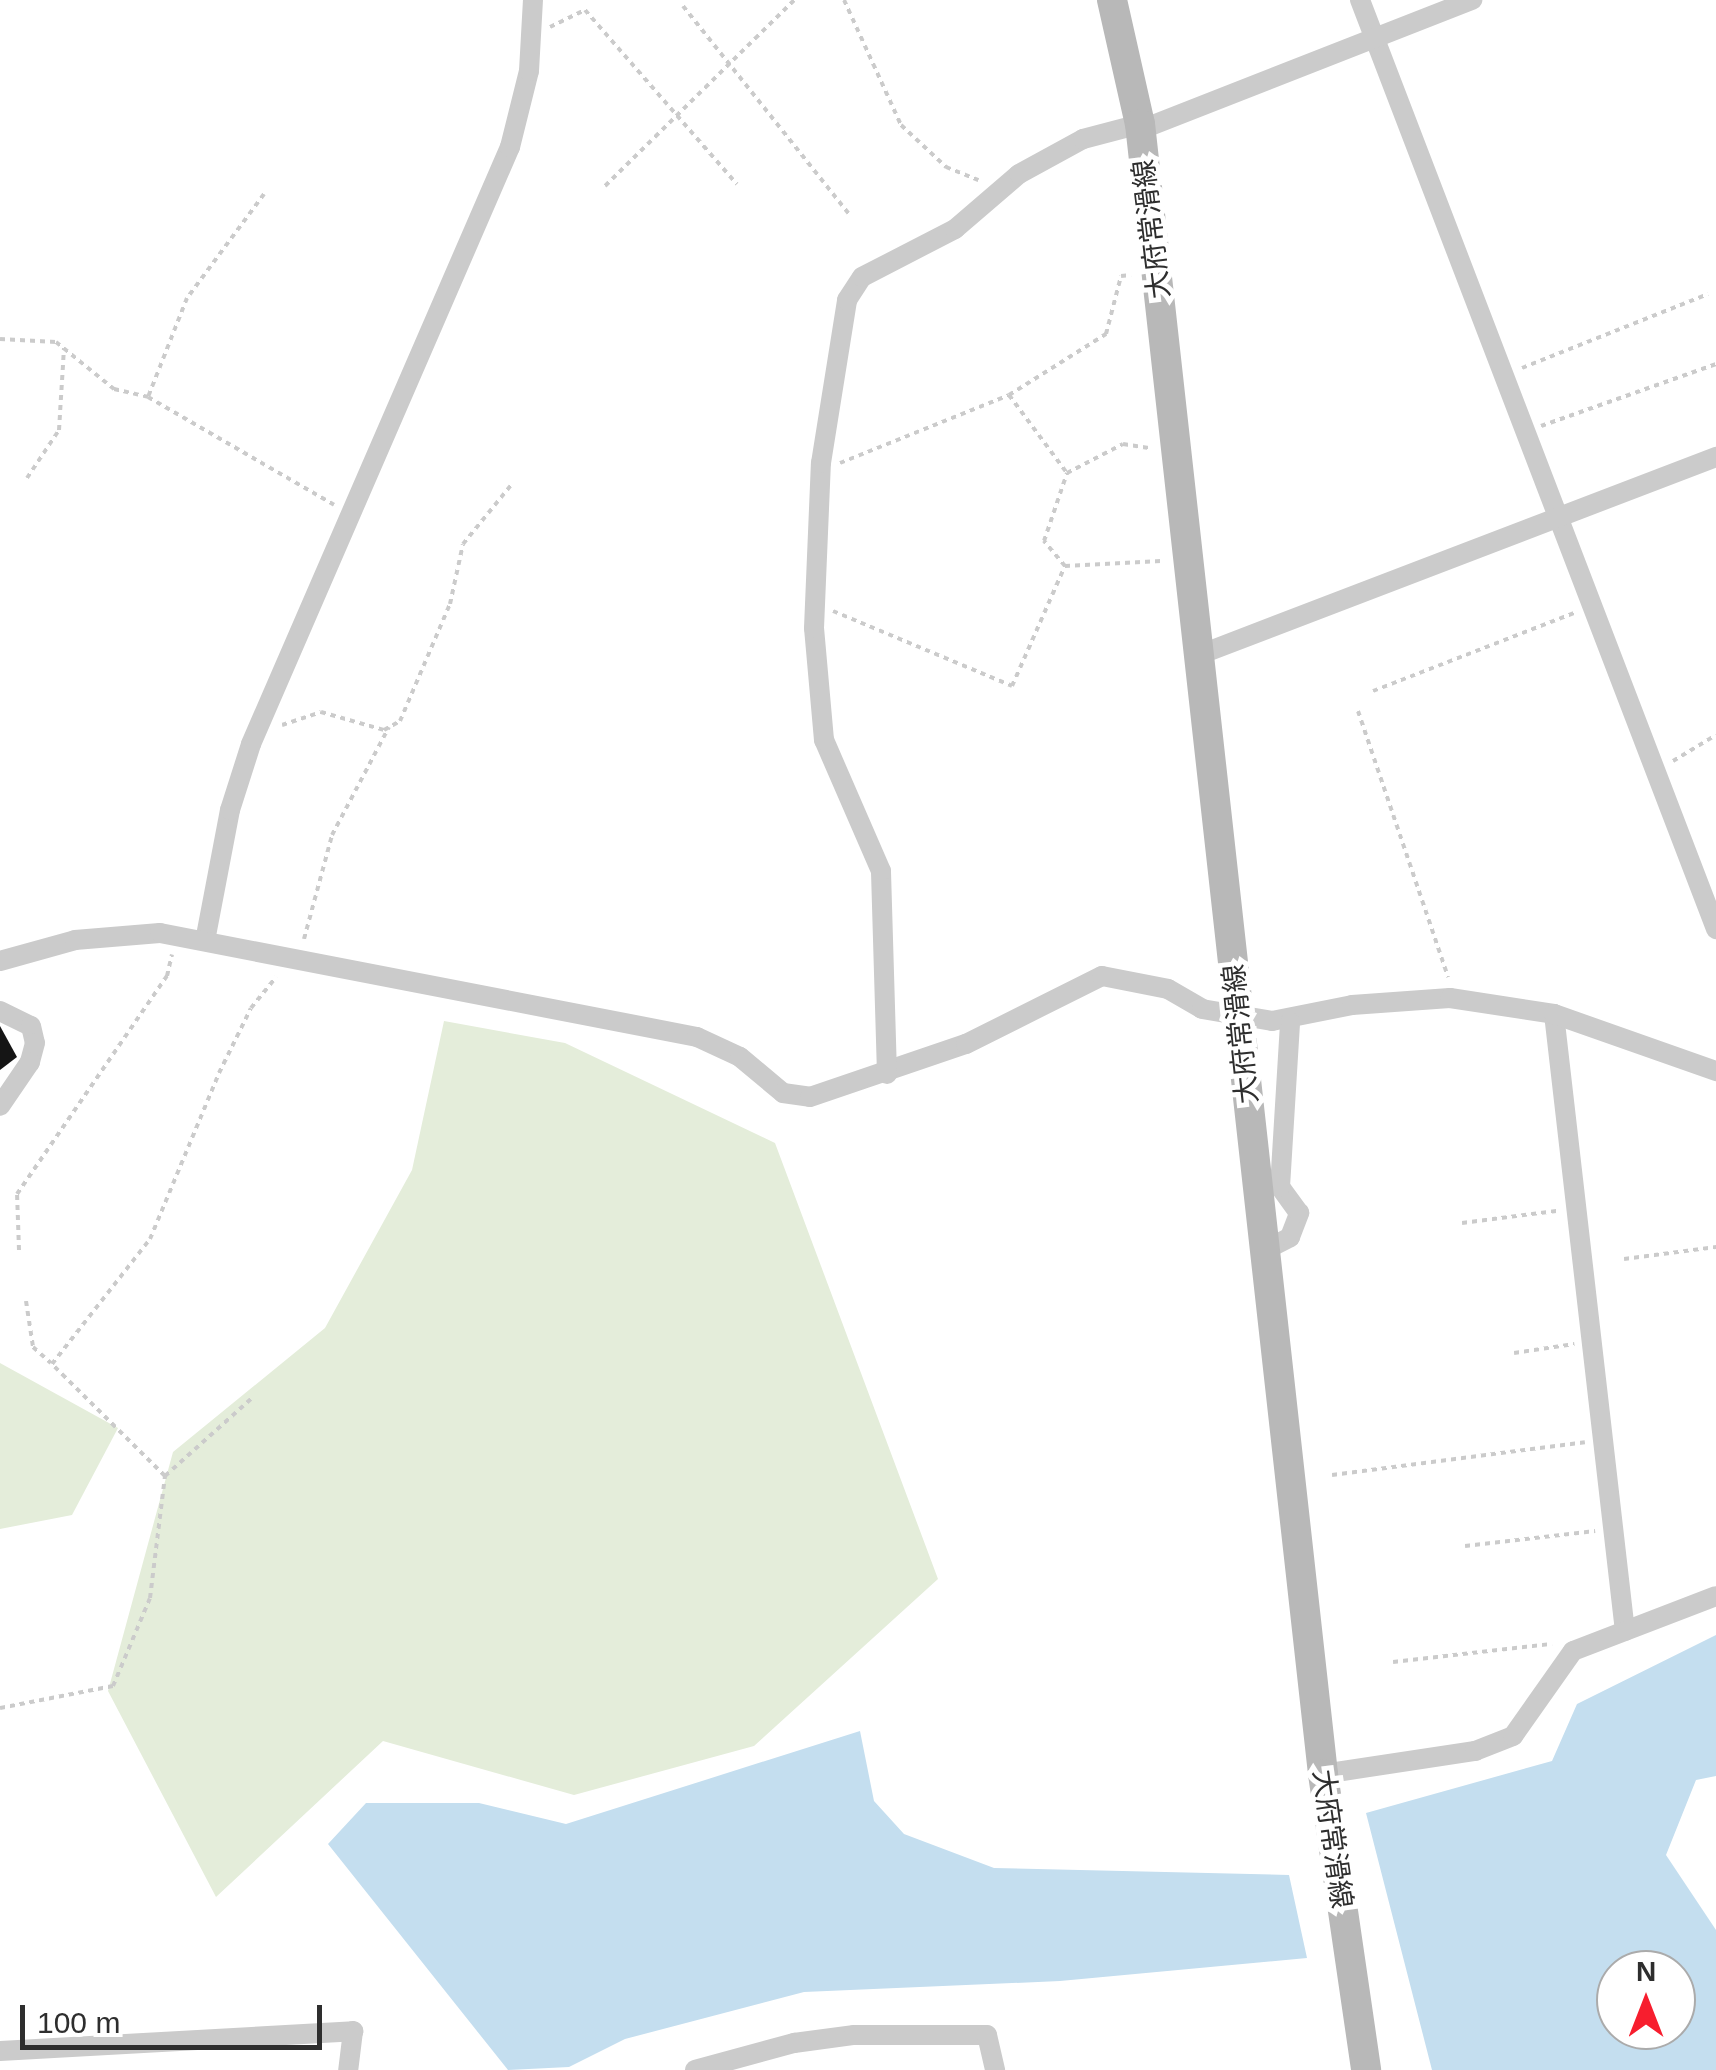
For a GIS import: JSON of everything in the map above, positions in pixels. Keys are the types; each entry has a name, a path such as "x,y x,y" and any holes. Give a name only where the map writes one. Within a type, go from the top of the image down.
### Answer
{"main road":[{"name":"大府常滑線","path":"1112,0 1140,127 1323,1774 1366,2070"}],"street":[{"path":"206,941 230,810 258,727 492,196 522,109 533,0"},
{"path":"1360,0 1716,929"},
{"path":"887,1074 882,870 824,740 814,605 829,392 853,284 955,229 993,192 1082,140 1140,127 1472,0"},
{"path":"1199,655 1716,457"},
{"path":"0,961 76,940 176,936 296,956 697,1038 740,1056 783,1093 810,1097 966,1044 1102,976 1168,989 1202,1009 1281,1022 1352,1005 1450,998 1554,1014 1716,1071"},
{"path":"0,1011 31,1026 35,1043 30,1062 0,1106"},
{"path":"1554,1014 1626,1631"},
{"path":"1264,1250 1290,1236 1299,1213 1280,1187 1281,1022"},
{"path":"1323,1774 1475,1751 1513,1736 1572,1652 1716,1596"},
{"path":"0,2050 352,2032 348,2070"},
{"path":"695,2070 839,2037 988,2035 995,2070"}],"path":[{"path":"605,186 727,61 794,0"},
{"path":"844,0 910,136 946,167 993,192"},
{"path":"682,6 850,215"},
{"path":"532,37 585,10 737,184"},
{"path":"148,398 187,298 264,194"},
{"path":"822,463 859,459 1009,395 1106,334 1121,276 1133,276"},
{"path":"1505,375 1708,294"},
{"path":"0,339 44,337 64,348 114,390 148,398 350,516"},
{"path":"27,478 59,430 64,348"},
{"path":"1527,430 1716,364"},
{"path":"1009,395 1067,473"},
{"path":"1066,566 1044,541 1067,473 1123,444 1177,454"},
{"path":"52,1364 150,1239 252,1008 296,956 328,845 389,727 400,721 450,604 463,544 512,484"},
{"path":"1066,566 1161,561"},
{"path":"814,605 1012,686 1066,566"},
{"path":"1374,691 1594,605"},
{"path":"1358,711 1450,998"},
{"path":"258,727 321,712 389,727"},
{"path":"1656,770 1716,736"},
{"path":"19,1250 17,1194 167,976 176,936"},
{"path":"1462,1223 1576,1208"},
{"path":"1624,1259 1716,1247"},
{"path":"26,1301 33,1346 165,1476"},
{"path":"1514,1352 1592,1342"},
{"path":"0,1708 114,1686 150,1598 165,1476 253,1397"},
{"path":"1332,1475 1603,1440"},
{"path":"1465,1546 1613,1528"},
{"path":"1393,1662 1557,1644 1572,1652"}],"green space":[{"path":"444,1021 565,1043 775,1143 938,1579 754,1746 574,1795 383,1741 216,1897 108,1691 173,1452 325,1328 412,1170"},
{"path":"0,1363 118,1428 72,1515 0,1529"}],"water":[{"path":"1716,1635 1716,1776 1696,1780 1666,1855 1716,1930 1716,2070 1432,2070 1366,1813 1552,1761 1577,1704"},
{"path":"860,1731 874,1801 904,1834 994,1868 1289,1875 1307,1958 1060,1981 804,1992 625,2039 569,2067 508,2070 328,1844 366,1803 479,1803 566,1824"}],"building":[{"path":"0,1026 17,1057 0,1070"}]}
